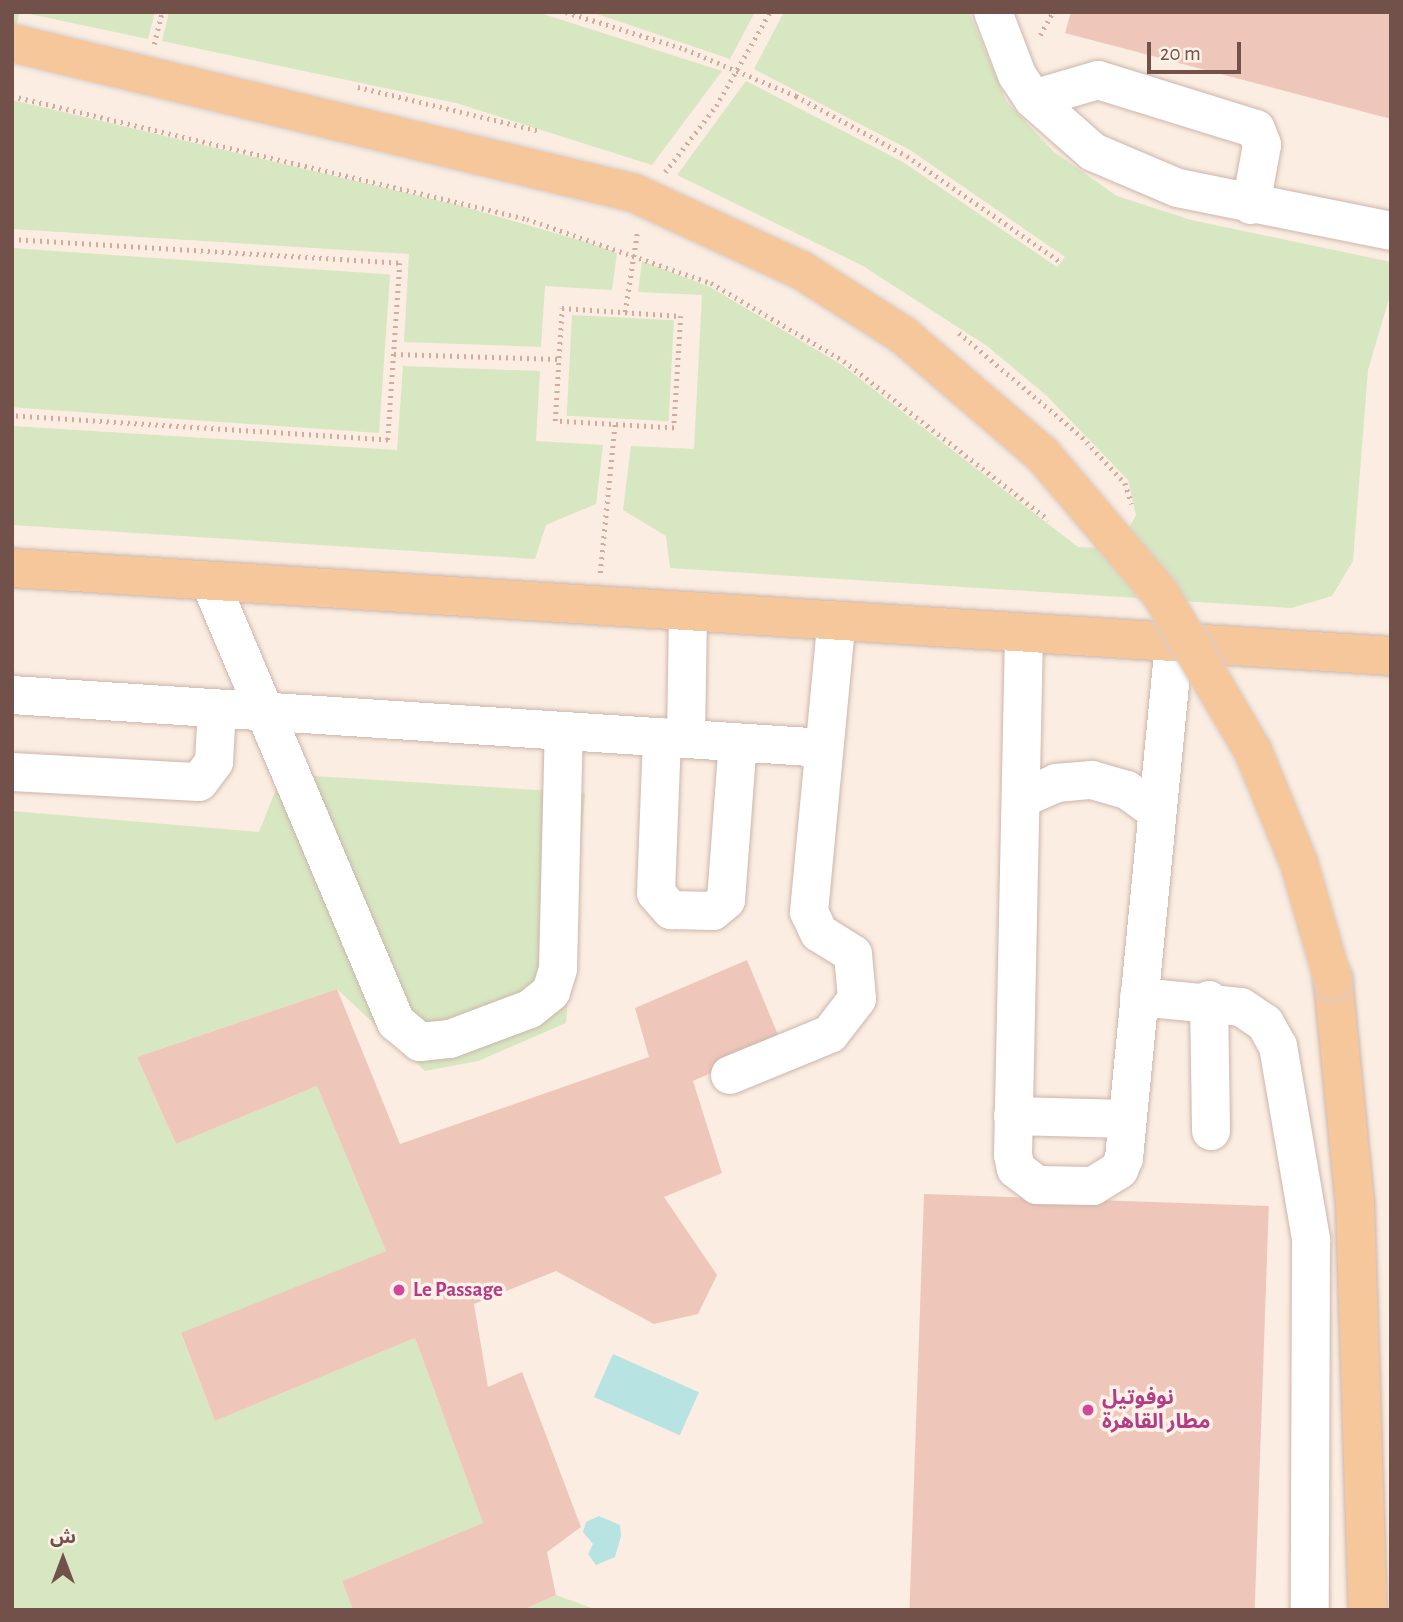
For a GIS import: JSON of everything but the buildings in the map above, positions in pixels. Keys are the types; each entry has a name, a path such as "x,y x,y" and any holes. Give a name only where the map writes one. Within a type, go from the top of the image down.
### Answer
{"main road":[{"path":"12,43 622,189 747,241 903,335 1042,454 1160,593 1253,751 1299,863 1334,980 1355,1203 1368,1610"},
{"path":"12,568 688,615 1391,656"}],"lane":[{"path":"993,12 1033,99 1074,137 1140,175 1251,205 1391,231"},
{"path":"1033,99 1079,90 1105,81 1256,129 1262,145 1251,205"},
{"path":"1074,137 1079,90"},
{"path":"210,582 396,1022 420,1041 435,1043 530,1009 556,980 564,731"},
{"path":"688,615 656,893 671,910 713,911 726,900 738,742"},
{"path":"730,1075 830,1034 856,999 853,954 810,920 836,624"},
{"path":"1024,634 1023,798 1013,1155 1024,1178 1037,1185 1093,1186 1119,1170 1128,1119 1174,643"},
{"path":"12,695 824,748"},
{"path":"12,772 199,782 214,762 217,709"},
{"path":"1023,798 1056,783 1093,780 1128,790 1157,812"},
{"path":"1139,997 1209,1000 1241,1007 1273,1034 1301,1149 1312,1276 1310,1610"},
{"path":"1209,1000 1211,1132"},
{"path":"1013,1116 1128,1119"}],"path":[{"path":"154,45 162,12"},
{"path":"566,12 740,70 906,156 1059,261"},
{"path":"658,184 740,70 770,12"},
{"path":"141,42 167,47"},
{"path":"343,84 549,134"},
{"path":"12,96 459,201 631,253 712,283 844,361 1060,529"},
{"path":"652,170 674,179"},
{"path":"625,312 631,253 641,222"},
{"path":"12,239 400,263 388,440 12,416"},
{"path":"562,308 681,316 674,428 555,421 559,359 562,308"},
{"path":"954,329 1082,437 1125,483 1131,514"},
{"path":"394,354 559,359"},
{"path":"596,609 615,424"}],"green space":[{"path":"12,12 20,12 12,40"},
{"path":"20,12 155,12 148,39"},
{"path":"169,12 537,12 722,71 652,165 456,103 162,41"},
{"path":"591,12 755,12 730,59"},
{"path":"784,12 969,12 1006,101 1054,152 1117,196 1191,220 1391,262 1391,292 1368,370 1353,561 1332,596 1291,608 670,568 666,536 623,510 631,446 694,449 702,295 638,292 642,261 710,287 842,365 1078,547 1102,548 1124,537 1136,515 1128,480 1047,396 987,346 863,266 677,175 746,81 903,162 1057,267 1065,257 910,150 754,69"},
{"path":"12,100 458,205 593,244 617,253 612,290 545,286 541,347 404,342 409,254 12,229"},
{"path":"12,248 390,274 379,433 12,407"},
{"path":"572,315 674,320 669,421 567,416"},
{"path":"403,366 540,371 536,441 603,445 596,504 546,525 535,559 12,525 12,426 397,450"},
{"path":"282,774 585,793 566,1023 478,1061 425,1071 337,989 137,1057 176,1144 317,1086 386,1251 181,1334 215,1421 415,1338 483,1523 342,1581 353,1610 12,1610 12,811 259,832"},
{"path":"556,1595 597,1610 523,1610"}],"water":[{"path":"613,1354 699,1392 680,1435 594,1397"},
{"path":"599,1516 620,1525 621,1536 615,1557 596,1565 588,1554 593,1544 583,1532 586,1522"}],"place":[{"name":"Le Passage","path":"399,1290"},
{"name":"نوفوتيل مطار القاهرة","path":"1088,1410"}]}
